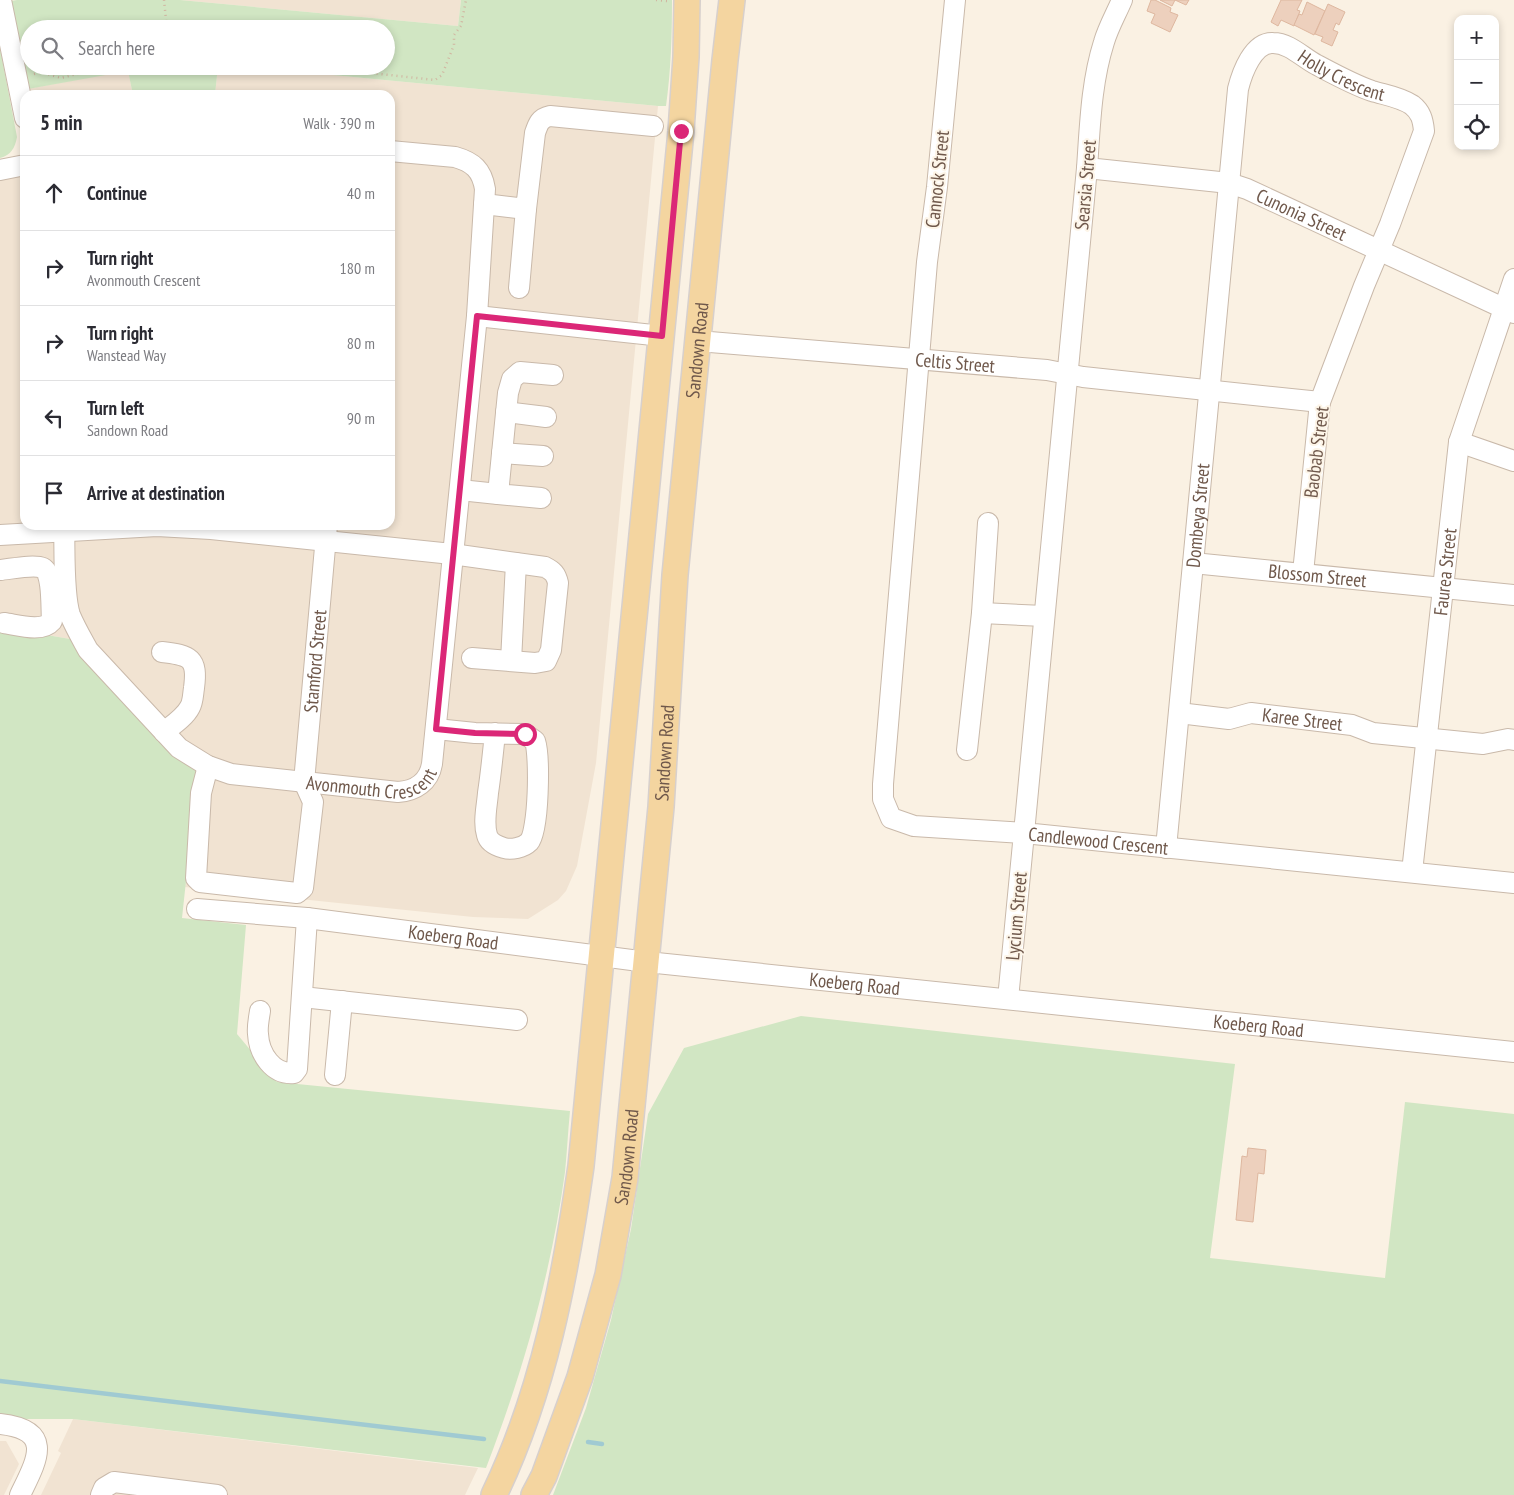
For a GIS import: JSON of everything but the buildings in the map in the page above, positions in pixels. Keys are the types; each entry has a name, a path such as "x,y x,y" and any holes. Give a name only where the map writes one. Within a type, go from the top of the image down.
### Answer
{"main road":[{"name":"Sandown Road","path":"534,1495 544,1476 580,1377 608,1275 626,1178 661,807 676,575 732,0"},
{"name":"Sandown Road","path":"494,1495 522,1427 549,1342 571,1236 581,1166 681,131 686,57 681,1"}],"street":[{"path":"1,0 20,97"},
{"name":"Cannock Street","path":"955,0 918,358 884,774 884,799 891,818 914,826 1024,833"},
{"name":"Searsia Street","path":"1067,374 1093,95 1104,40 1122,0"},
{"name":"Holly Crescent","path":"1229,183 1240,82 1258,49 1265,44 1282,45 1315,64 1363,87 1410,104 1418,111 1423,120 1424,131 1379,250"},
{"path":"520,288 526,209 535,133 539,122 550,116 653,126"},
{"name":"Avonmouth Crescent","path":"64,530 68,605 80,635 88,650 179,748 208,766 231,774 398,792 411,790 421,785 431,769 436,729 477,316 484,190 482,176 475,166 469,162 455,157 395,151"},
{"path":"0,170 20,166"},
{"name":"Cunonia Street","path":"1087,168 1229,183 1247,189 1509,311"},
{"name":"Dombeya Street","path":"1166,848 1229,183"},
{"path":"484,204 526,209"},
{"name":"Baobab Street","path":"1303,573 1320,402 1379,250"},
{"name":"Faurea Street","path":"1412,872 1459,442 1509,311 1514,279"},
{"path":"477,316 662,336"},
{"name":"Celtis Street","path":"698,341 1047,370 1210,391 1320,402"},
{"path":"498,494 510,384 514,376 520,372 554,375"},
{"name":"Candlewood Crescent","path":"1067,374 1024,833 1514,883"},
{"path":"506,412 546,417"},
{"path":"1459,442 1514,461"},
{"path":"502,453 543,456"},
{"path":"460,490 541,498"},
{"path":"968,750 982,613 988,523"},
{"path":"0,535 46,530"},
{"path":"269,530 327,533 545,567 552,570 556,575 558,583 549,656 546,661 540,663 472,658"},
{"name":"Stamford Street","path":"304,782 327,533"},
{"path":"511,661 516,563"},
{"name":"Blossom Street","path":"1193,563 1514,595"},
{"path":"0,570 31,567 46,569 51,601 52,621 48,626 40,628 4,623"},
{"path":"982,613 1044,616"},
{"path":"162,652 184,656 192,663 196,672 190,708 164,732"},
{"name":"Karee Street","path":"1179,713 1229,719 1251,713 1352,725 1373,733 1483,744 1508,739 1514,740"},
{"path":"436,729 475,733 495,732 525,734 535,741 537,746 538,783 533,834 529,842 521,847 507,849 499,847 492,844 487,837 487,810 495,732"},
{"path":"208,766 200,793 196,878 200,882 297,893 303,888 313,802 304,782"},
{"name":"Lycium Street","path":"1008,999 1024,833"},
{"name":"Koeberg Road","path":"197,909 307,918 647,962 1514,1052"},
{"path":"260,1011 258,1033 260,1045 275,1069 293,1074 297,1069 307,918"},
{"path":"302,997 517,1020"},
{"path":"335,1075 342,1001"},
{"path":"0,1424 24,1428 30,1433 37,1444 36,1462 20,1495"},
{"path":"101,1495 104,1488 114,1482 217,1495"}],"path":[{"path":"164,0 166,20"},
{"path":"389,75 435,80 442,75 454,45 454,35 461,26 466,0"},
{"path":"656,0 681,1"},
{"path":"16,80 32,75"},
{"path":"51,75 61,78 73,75"}],"shaded area":[{"path":"180,0 461,0 458,26"},
{"path":"101,75 129,75 132,90 21,90"},
{"path":"217,75 332,75 658,106 596,763 577,866 566,891 558,900 528,919 473,917 185,887 198,770 76,640 0,627 0,165 20,162 20,530 395,530 395,90 216,90"},
{"path":"73,1419 478,1468 465,1495 41,1495 61,1453 58,1451"},
{"path":"0,1441 6,1441 19,1464 4,1495 0,1495"}],"green space":[{"path":"180,0 394,20 20,20 20,48 11,1"},
{"path":"461,0 672,0 671,53 666,106 332,75 395,75 395,20 458,26"},
{"path":"0,48 17,137 12,150 0,158"},
{"path":"25,75 106,75 28,89"},
{"path":"129,75 217,75 216,90 132,90"},
{"path":"0,627 76,640 198,770 182,918 246,925 237,1034 277,1082 570,1111 565,1172 544,1285 524,1359 486,1468 73,1419 0,1417"},
{"path":"801,1016 1235,1064 1210,1258 1385,1278 1405,1102 1514,1114 1514,1495 553,1495 586,1408 611,1320 631,1229 648,1114 684,1048"}],"waterway":[{"path":"0,1381 484,1439"},
{"path":"588,1442 602,1444"}],"route":[{"path":"525,734 475,733 436,729 477,316 662,336 681,131"}]}
